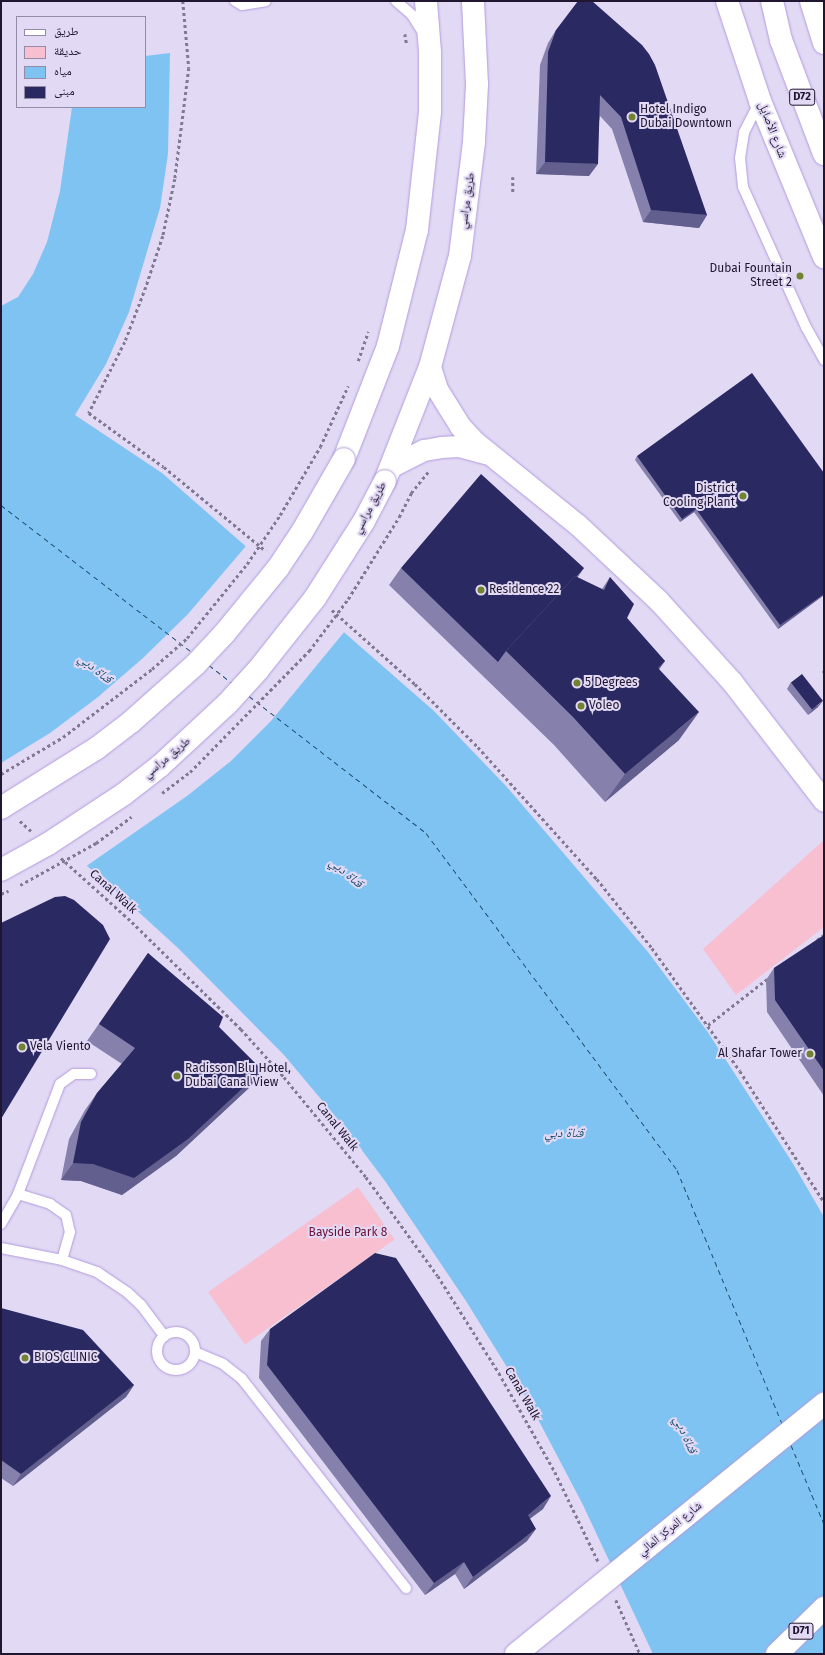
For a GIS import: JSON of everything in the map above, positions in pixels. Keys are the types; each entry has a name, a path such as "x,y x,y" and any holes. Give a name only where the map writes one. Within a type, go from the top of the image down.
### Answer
{"main road":[{"path":"1,808 97,748 142,713 195,665 224,634 278,568 302,532 344,459 388,346 417,230 428,134 430,52 426,1"},
{"name":"طريق مراسي","path":"1,870 48,844 124,794 160,766 227,704 258,670 315,598 364,521 389,473 430,367 460,256 469,199 474,142 476,26 473,1"},
{"path":"476,26 486,1"},
{"name":"شارع الأصايل","path":"727,1 760,101 824,257"},
{"path":"762,1 781,40"},
{"name":"D72","path":"772,1 781,40 824,154"},
{"path":"811,1 824,43"},
{"name":"شارع المركز المالي","path":"516,1654 824,1404"},
{"name":"D71","path":"777,1654 824,1608"}],"street":[{"path":"430,367 447,409 460,426 493,456 578,525 658,600 732,682 824,801"},
{"path":"389,473 418,452 441,447 476,449 493,456"}],"lane":[{"path":"235,1 242,5 266,1"},
{"path":"399,3 420,27 430,52"},
{"path":"760,101 744,133 740,158 742,187 802,320 824,360"},
{"path":"1,1224 18,1194 60,1084 74,1074 91,1074"},
{"path":"18,1194 50,1204 66,1215 70,1232 62,1260"},
{"path":"1,1248 62,1260 97,1272 123,1289 141,1305 164,1336"},
{"path":"174,1332 185,1334 193,1342 195,1352 190,1365 177,1370 164,1366 158,1355 158,1348 164,1336 174,1332"},
{"path":"195,1352 223,1364 246,1384 406,1588"}],"path":[{"path":"182,1 189,68 172,194 162,236 128,335 89,413 164,467 267,552"},
{"path":"399,3 407,49"},
{"path":"513,178 513,192"},
{"path":"355,368 371,326"},
{"path":"1,774 63,738 152,669 187,638 247,564 280,516 320,447 350,382"},
{"path":"411,493 422,477 434,468"},
{"path":"327,605 416,684 539,812 648,942 775,1122 824,1202"},
{"path":"19,820 36,835"},
{"name":"Canal Walk","path":"59,856 144,932 241,1028 284,1077 366,1177 469,1324 528,1422 581,1523"},
{"path":"812,944 824,935"},
{"path":"708,1026 769,978"}],"green space":[{"path":"824,840 824,927 736,995 703,949"},
{"name":"Bayside Park 8","path":"358,1187 395,1239 245,1344 208,1292"}],"water":[{"name":"قناة دبي","path":"170,53 168,154 160,208 129,312 106,364 75,415 162,473 434,711 506,786 648,952 707,1031 792,1162 824,1217 824,1654 653,1654 582,1503 531,1406 466,1301 385,1181 346,1129 284,1055 178,948 99,876 1,794 1,306 18,297 33,274 47,242 60,191 72,108 146,108 146,56"}],"pier":[{"path":"246,546 345,631 271,721 231,761 187,796 85,867 1,797 1,763 50,733 98,697 143,658 188,614"}],"building":[{"name":"Hotel Indigo Dubai Downtown","path":"578,1 592,1 642,45 649,54 655,65 707,215 651,210 621,117 600,95 598,164 545,162 548,52 556,30"},
{"name":"District Cooling Plant","path":"752,373 824,473 824,594 780,625 696,509 682,519 637,456"},
{"name":"Residence 22","path":"481,474 584,568 506,651 498,662 401,568"},
{"name":"Voleo","path":"575,576 604,590 610,577 634,604 627,618 665,661 658,668 699,712 625,774 573,717 506,651"},
{"path":"802,674 823,701 812,709 791,683"},
{"name":"Vela Viento","path":"65,896 74,900 103,925 110,939 1,1119 1,923 55,897"},
{"name":"Al Shafar Tower","path":"824,935 824,1071 775,1000 774,968"},
{"name":"Radisson Blu Hotel, Dubai Canal View","path":"148,953 223,1017 219,1027 262,1070 188,1139 134,1178 93,1164 73,1163 81,1122 97,1093 135,1048 99,1024"},
{"path":"375,1253 396,1258 551,1496 528,1515 536,1529 473,1577 464,1562 434,1583 267,1365 270,1329"},
{"path":"1,1308 83,1330 134,1385 21,1474 1,1460"}],"ferry route":[{"path":"1,505 192,652"},
{"path":"209,665 232,683"},
{"path":"249,696 426,833 677,1170 782,1423"},
{"path":"791,1445 824,1524"}],"place":[{"name":"Hotel Indigo Dubai Downtown","path":"632,117"},
{"name":"Dubai Fountain Street 2","path":"800,276"},
{"name":"District Cooling Plant","path":"743,496"},
{"name":"Residence 22","path":"481,590"},
{"name":"5 Degrees","path":"577,683"},
{"name":"Voleo","path":"581,706"},
{"name":"Vela Viento","path":"22,1047"},
{"name":"Al Shafar Tower","path":"810,1054"},
{"name":"Radisson Blu Hotel, Dubai Canal View","path":"177,1076"},
{"name":"BIOS CLINIC","path":"25,1358"}]}
